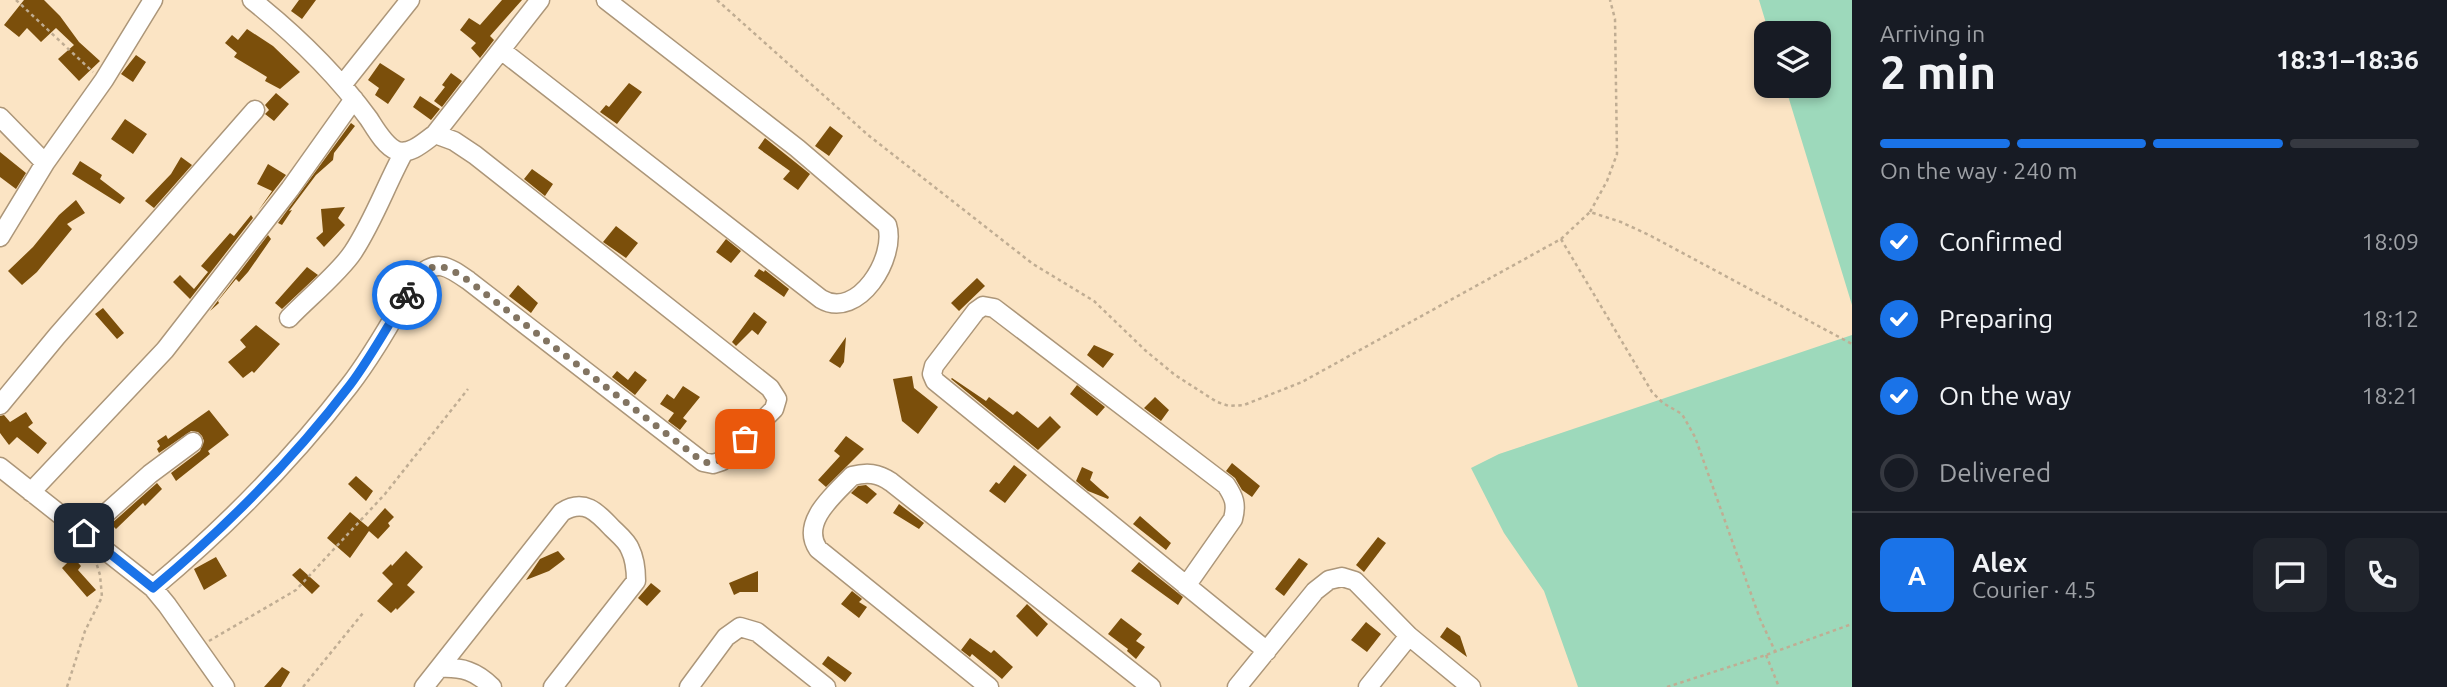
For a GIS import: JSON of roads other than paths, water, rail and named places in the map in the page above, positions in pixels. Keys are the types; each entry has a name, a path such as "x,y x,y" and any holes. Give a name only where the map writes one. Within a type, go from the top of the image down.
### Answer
{"street":[{"path":"0,237 45,163 104,80 153,0"},
{"path":"252,0 274,6 343,84 385,141 396,150 404,152 412,150 435,134 540,0"},
{"path":"343,84 410,0"},
{"path":"501,50 821,299 836,305 851,302 865,290 875,276 889,246 887,225 797,148 606,0"},
{"path":"31,492 165,350 290,189 354,99"},
{"path":"0,405 255,110"},
{"path":"0,117 45,163"},
{"path":"153,588 204,545 274,477 350,385 417,278 430,266 440,265 469,281 703,462 713,464 722,461 774,409 775,393 750,372 475,155 454,141 435,134"},
{"path":"289,318 351,255 379,206 388,180 404,152"},
{"path":"1186,586 1233,519 1236,507 1234,497 1226,485 994,307 983,306 976,311 934,366 933,379 1186,586 1267,651"},
{"path":"84,533 150,474 193,442"},
{"path":"0,467 153,588 225,687"},
{"path":"989,687 818,550 811,535 814,521 852,477 871,473 891,482 1151,687"},
{"path":"424,687 562,512 580,505 592,508 630,547 636,581 553,687"},
{"path":"1237,687 1315,591 1329,580 1342,577 1355,582 1409,636 1471,687"},
{"path":"689,687 726,636 740,627 757,632 826,687"},
{"path":"1367,687 1409,636"},
{"path":"440,668 468,670 492,687"}]}
